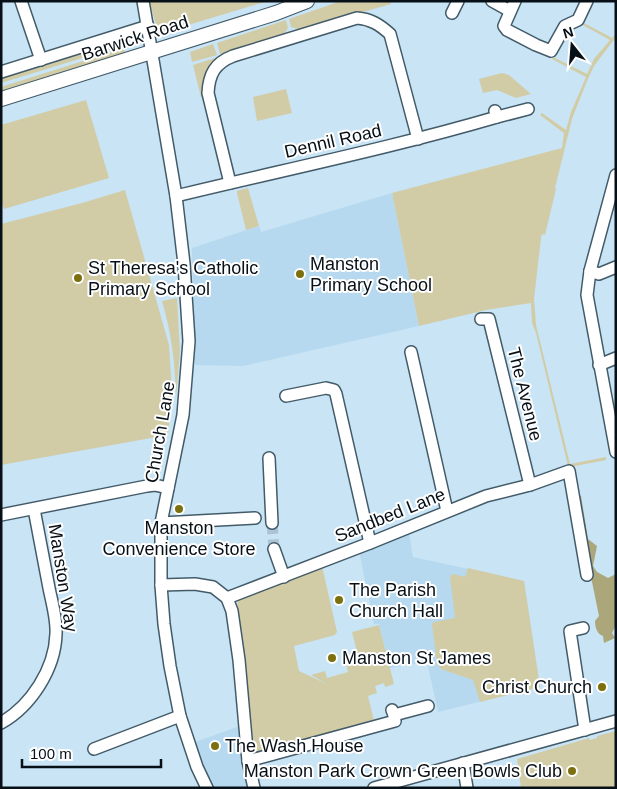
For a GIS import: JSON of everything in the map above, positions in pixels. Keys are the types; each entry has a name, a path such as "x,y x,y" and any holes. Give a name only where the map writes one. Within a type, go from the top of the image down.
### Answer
{"street":[{"path":"21,1 41,60"},
{"name":"Church Lane","path":"143,1 176,196 184,264 189,341 183,415 161,523 161,585 164,624 180,716 197,767 207,788"},
{"name":"Barwick Road","path":"1,99 284,10 307,1"},
{"path":"452,13 458,1"},
{"path":"492,1 513,6 504,26 507,30 551,51 565,26 578,20 587,1"},
{"path":"230,183 208,93 209,77 213,68 233,56 357,18 367,19 381,25 390,34 418,139"},
{"path":"1,72 148,26"},
{"name":"Dennil Road","path":"176,196 418,139 496,114 528,109"},
{"path":"616,175 590,271 587,295 616,452"},
{"path":"590,271 599,274 616,267"},
{"name":"The Avenue","path":"481,319 489,319 530,485"},
{"path":"411,352 447,511"},
{"path":"599,365 616,358"},
{"path":"286,396 326,388 334,390 370,543"},
{"path":"269,458 272,523"},
{"name":"Sandbed Lane","path":"226,598 284,577 486,496 530,485 569,471 587,575"},
{"path":"1,515 147,486 168,488"},
{"name":"Manston Way","path":"1,723 22,706 36,691 51,661 55,645 55,620 34,508"},
{"path":"161,523 255,518"},
{"path":"274,549 284,577"},
{"path":"161,585 195,584 212,587 226,598 232,611 239,660 248,761 254,788"},
{"path":"583,628 570,630 585,730"},
{"path":"248,761 395,720 393,713 428,706"},
{"path":"94,749 180,716"},
{"path":"374,788 616,720"},
{"path":"463,763 467,788"}],"shaded area":[{"path":"149,1 268,1 165,32 157,28"},
{"path":"341,1 391,1 391,4 300,30 291,27 289,19"},
{"path":"286,20 288,28 283,36 220,54 217,43"},
{"path":"582,22 612,38 616,34 616,37 594,66 572,119 545,235 542,234 541,238 534,299 536,325 570,464 606,457 606,460 575,466 573,469 568,466 532,323 531,303 486,310 419,326 392,193 562,148 564,133 540,115 542,113 566,130 571,112 586,77 552,59 553,57 587,74 594,59 610,40 581,24"},
{"path":"129,37 128,44 1,83 1,76"},
{"path":"213,44 217,55 192,62 190,52"},
{"path":"124,48 125,53 1,91 1,87"},
{"path":"218,57 204,96 201,97 193,65"},
{"path":"502,73 509,75 531,94 516,98 497,90 483,93 479,79"},
{"path":"286,89 292,113 257,121 253,97"},
{"path":"86,100 109,178 4,209 1,199 1,125"},
{"path":"248,188 259,226 246,230 237,191"},
{"name":"St Theresa's Catholic Primary School","path":"125,190 169,345 172,392 168,435 1,465 1,224"},
{"name":"Manston Primary School","path":"392,193 419,326 243,366 195,365 192,248 259,226 261,232"},
{"path":"177,298 180,352 176,398 172,349 162,301"},
{"path":"578,495 581,496 588,539 597,546 593,566 597,572 608,578 616,574 616,625 612,633 615,638 604,643 603,636 595,626 595,621 599,616"},
{"path":"409,532 413,557 524,581 540,687 438,712 427,662 389,668 379,624 374,624 359,551"},
{"name":"Manston St James","path":"322,566 337,632 335,635 294,646 299,671 327,684 311,675 325,671 327,678 348,672 346,664 359,660 352,632 379,625 394,684 385,687 384,683 375,686 377,693 368,696 374,721 255,754 237,607 238,601 242,597"},
{"path":"468,568 524,581 540,687 480,702 473,680 441,669 437,664 432,624 455,618 450,576 453,574 465,577"},
{"path":"240,726 248,788 213,788 201,762 195,742"},
{"path":"616,731 616,788 521,788 517,759 589,738 590,740"}],"tunnel":[{"path":"272,523 274,549"}],"place":[{"name":"Manston Primary School","path":"300,274"},
{"name":"St Theresa's Catholic Primary School","path":"78,278"},
{"name":"Manston Convenience Store","path":"179,509"},
{"name":"The Parish Church Hall","path":"339,600"},
{"name":"Manston St James","path":"332,658"},
{"name":"Christ Church","path":"602,687"},
{"name":"The Wash House","path":"215,746"},
{"name":"Manston Park Crown Green Bowls Club","path":"572,771"}]}
